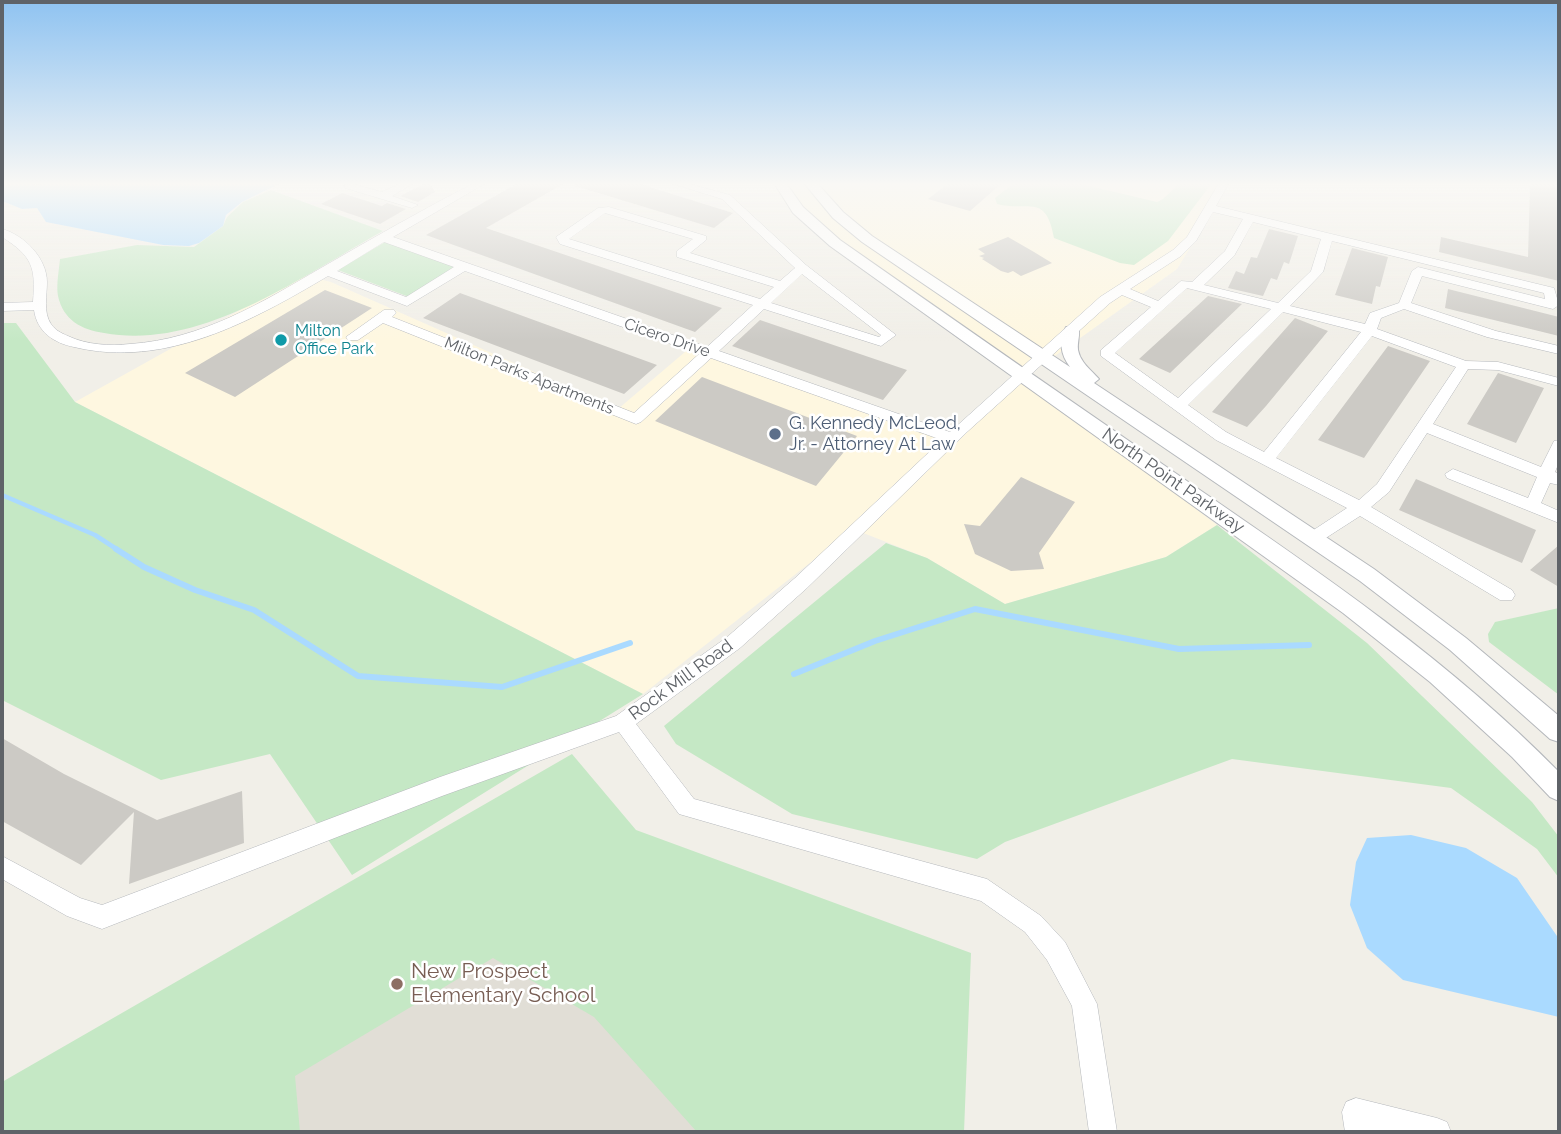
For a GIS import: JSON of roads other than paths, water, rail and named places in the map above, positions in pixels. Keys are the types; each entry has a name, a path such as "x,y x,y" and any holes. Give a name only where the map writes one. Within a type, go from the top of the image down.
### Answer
{"street":[{"path":"7,236 31,254 40,270 40,317 50,332 67,341 93,347 138,348 168,344 236,321 387,236"},
{"path":"564,236 564,241 881,342 889,335 802,268 768,236"},
{"path":"695,236 702,238 681,254 780,285"},
{"name":"North Point Parkway","path":"825,236 1285,559 1409,651 1510,740 1559,789"},
{"name":"North Point Parkway","path":"863,236 1367,575 1458,644 1559,731"},
{"name":"Rock Mill Road","path":"2,867 75,908 102,917 440,787 623,722 733,643 1072,330 1121,290 1177,253 1194,236"},
{"path":"1195,286 1230,253 1239,236"},
{"path":"1178,406 1317,272 1328,236 1417,265 1550,291 1556,306"},
{"name":"Cicero Drive","path":"383,238 952,438"},
{"path":"1404,305 1417,265"},
{"path":"353,337 464,266"},
{"name":"Milton Parks Apartments","path":"382,318 635,419 780,285 802,268"},
{"path":"325,271 407,302"},
{"path":"1506,595 1360,508 1221,436 1106,353 1185,284 1369,331 1464,365 1498,366 1559,382"},
{"path":"1121,290 1159,306"},
{"path":"1266,459 1369,331 1375,316 1404,305 1492,334 1559,350"},
{"path":"2,307 40,306"},
{"path":"1072,330 1068,347 1070,355 1118,407"},
{"path":"1285,559 1360,508 1383,488 1464,365"},
{"path":"1424,426 1553,477"},
{"path":"1532,506 1553,477 1559,445"},
{"path":"1453,474 1559,517"},
{"path":"623,722 687,807 987,891 1033,924 1056,951 1084,1004 1103,1132"},
{"path":"1359,1132 1356,1112 1437,1132"}],"water":[{"path":"117,236 209,236 189,246 163,245"},
{"path":"1411,835 1466,848 1517,878 1559,939 1559,1017 1403,980 1367,948 1350,905 1356,862 1367,838"}],"waterway":[{"path":"2,495 95,535 118,550"},
{"path":"116,549 144,567 195,590 254,610 358,676 502,687 630,643"},
{"path":"794,674 875,641 975,609 1179,649 1309,645"}],"place":[{"name":"Milton Office Park","path":"281,340"},
{"name":"G. Kennedy McLeod, Jr. - Attorney At Law","path":"775,434"},
{"name":"New Prospect Elementary School","path":"397,984"}]}
